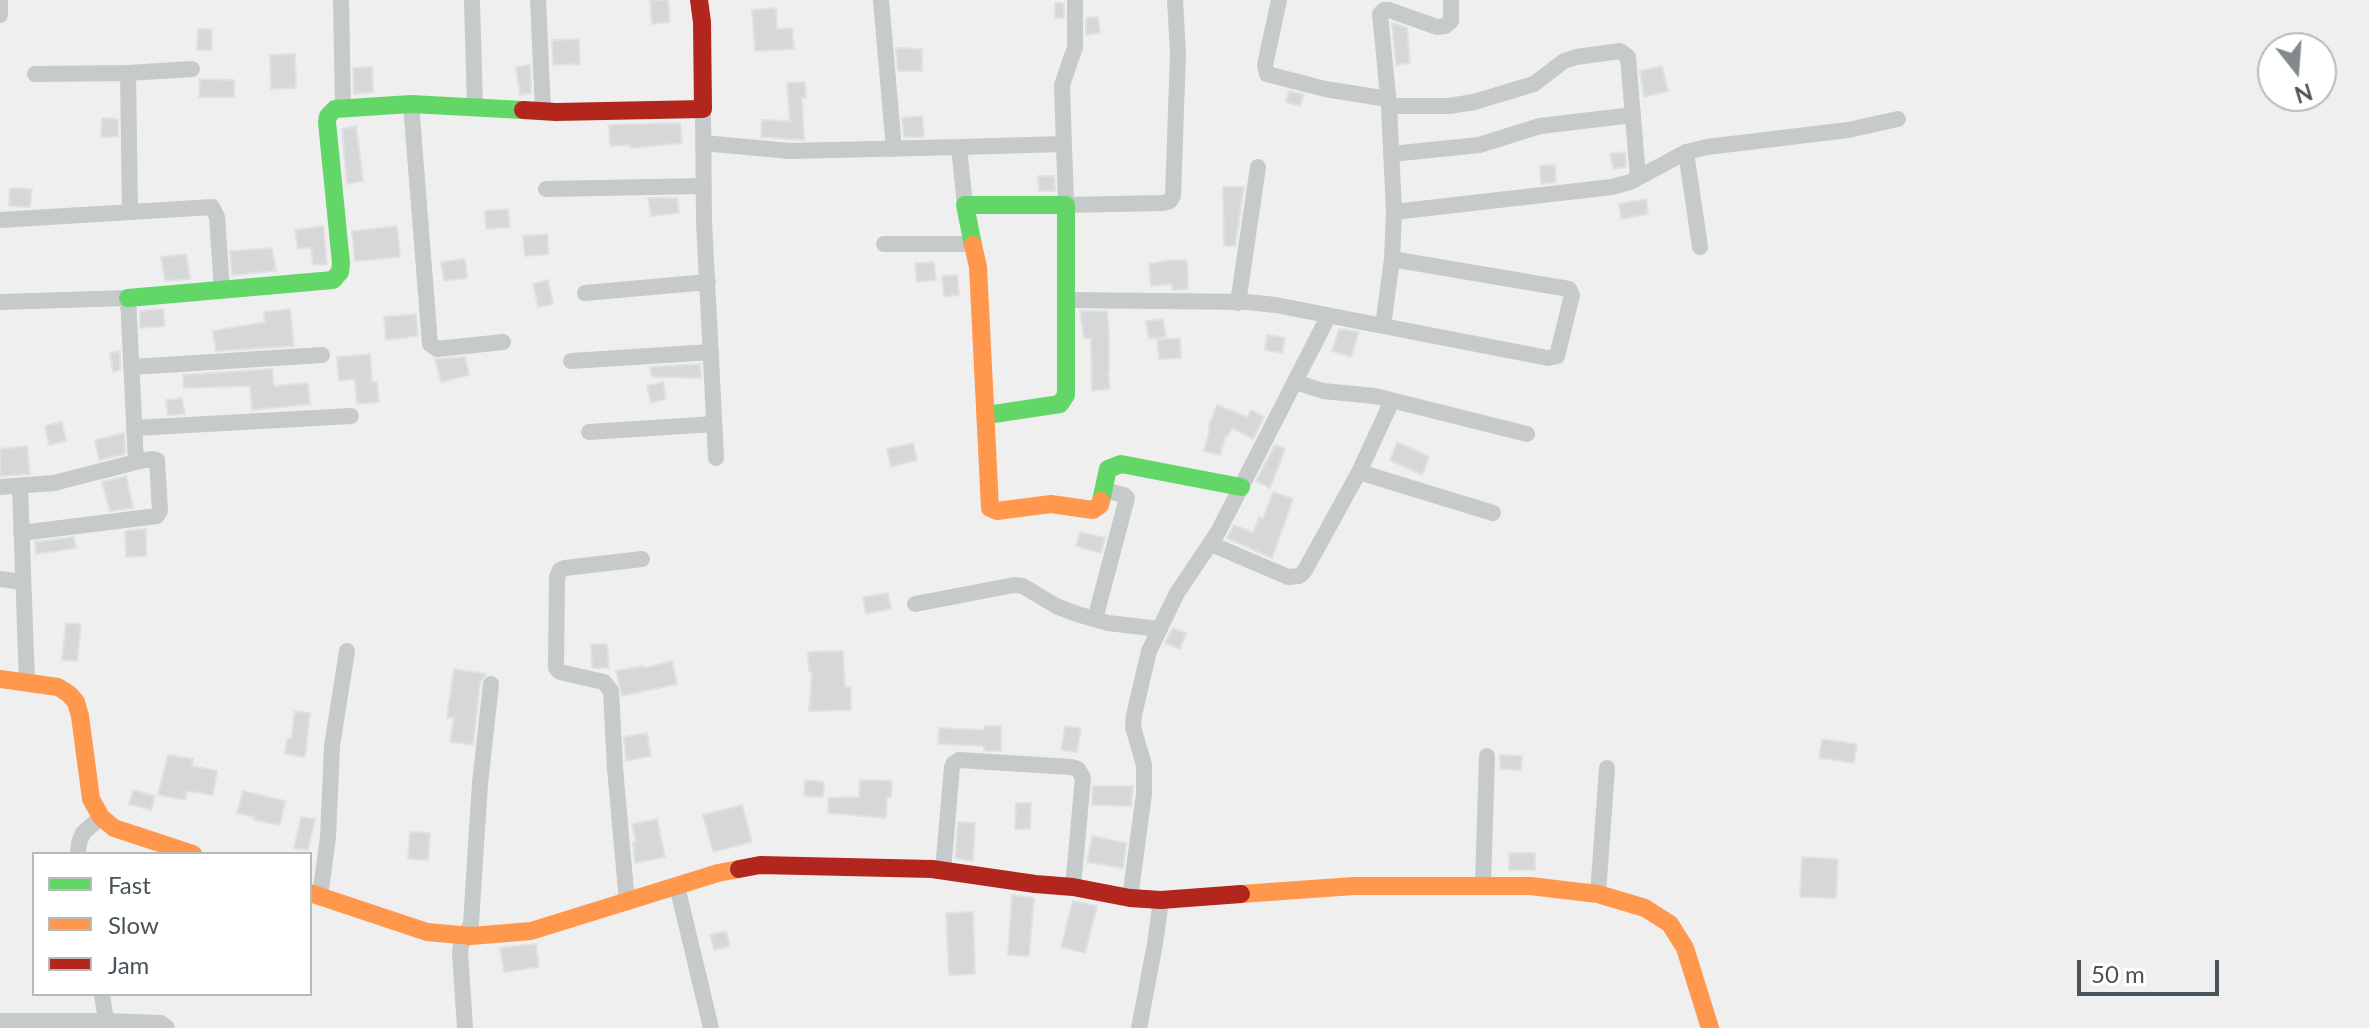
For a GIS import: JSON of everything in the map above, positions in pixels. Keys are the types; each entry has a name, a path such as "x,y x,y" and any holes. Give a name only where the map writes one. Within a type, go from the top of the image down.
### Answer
{"street":[{"path":"0,0 0,15"},
{"path":"341,0 343,108"},
{"path":"472,0 475,107"},
{"path":"538,0 543,110"},
{"path":"699,0 716,458"},
{"path":"881,0 894,149"},
{"path":"987,415 1060,404 1067,389 1062,85 1075,47 1075,0"},
{"path":"965,205 1170,201 1173,196 1178,53 1175,0"},
{"path":"1279,0 1265,65 1267,74 1388,103 1449,106 1474,102 1534,84 1564,61 1576,57 1615,51 1626,54 1638,177"},
{"path":"1383,326 1392,259 1394,212 1380,14 1389,10 1437,27 1445,26 1451,21 1451,0"},
{"path":"35,74 192,69"},
{"path":"128,73 130,212"},
{"path":"411,104 430,344 437,349 503,342"},
{"path":"0,302 128,298 333,280 340,272 341,263 327,122 332,111 411,104 543,110 703,109"},
{"path":"1391,154 1479,145 1540,126 1633,115"},
{"path":"1394,212 1612,187 1686,152 1707,147 1838,132 1898,119"},
{"path":"703,143 761,150 1064,144"},
{"path":"959,147 965,205 978,267 989,504 993,511 1051,504 1093,510 1100,505 1108,469 1121,464 1241,487"},
{"path":"1686,152 1700,247"},
{"path":"1238,303 1258,167"},
{"path":"546,189 704,186"},
{"path":"0,220 212,207 217,217 222,290"},
{"path":"884,244 972,244"},
{"path":"1066,300 1276,305 1553,358 1559,352 1572,295 1569,289 1392,259"},
{"path":"585,293 708,282"},
{"path":"128,298 136,462"},
{"path":"1130,898 1144,794 1144,765 1133,727 1149,651 1177,593 1211,544 1328,317"},
{"path":"571,361 711,352"},
{"path":"132,367 322,355"},
{"path":"1295,382 1323,391 1358,393 1527,434"},
{"path":"1211,544 1288,577 1299,576 1359,472 1392,401"},
{"path":"134,428 351,416"},
{"path":"589,432 714,424"},
{"path":"0,487 54,483 136,462 157,460 160,511 157,516 21,533"},
{"path":"1359,472 1493,513"},
{"path":"20,487 27,683"},
{"path":"1095,619 1127,498 1103,490"},
{"path":"627,902 611,691 604,682 560,672 556,668 557,577 560,570 565,568 642,559"},
{"path":"0,579 23,582"},
{"path":"915,604 1014,585 1023,586 1056,606 1095,619 1160,629"},
{"path":"347,651 332,746 328,837 315,895 427,932 464,936 531,931 718,873 760,865 943,871 1161,900 1354,886 1530,886 1598,894 1645,908 1670,924 1685,948 1710,1028"},
{"path":"0,679 58,687 69,694 76,702 80,716 91,799 101,817 114,828 187,852"},
{"path":"465,1028 460,953 471,924 480,783 491,684"},
{"path":"1483,885 1487,756"},
{"path":"943,871 954,763 959,760 1071,767 1078,769 1083,778 1073,887"},
{"path":"1598,894 1607,768"},
{"path":"78,852 83,833 101,817"},
{"path":"677,886 711,1028"},
{"path":"1139,1028 1161,900"},
{"path":"102,996 106,1021"},
{"path":"0,1021 42,1024 106,1021 161,1023 167,1028"}],"building":[{"path":"650,0 668,0 670,22 652,24"},
{"path":"1055,3 1064,3 1064,18 1055,18"},
{"path":"776,8 777,29 792,28 794,49 755,51 752,10"},
{"path":"1098,17 1100,33 1086,35 1086,18"},
{"path":"1392,23 1407,28 1410,63 1396,65"},
{"path":"198,29 212,29 212,50 197,50"},
{"path":"579,39 580,64 553,65 552,40"},
{"path":"896,48 922,49 922,71 898,71"},
{"path":"295,54 296,88 271,89 270,55"},
{"path":"530,65 531,93 520,95 516,67"},
{"path":"1662,66 1668,91 1644,97 1640,71"},
{"path":"372,67 373,92 354,94 353,68"},
{"path":"200,79 234,80 234,97 199,97"},
{"path":"805,82 806,98 802,98 804,140 761,137 762,120 790,121 787,83"},
{"path":"1289,91 1304,95 1300,106 1286,102"},
{"path":"922,116 924,137 904,137 902,118"},
{"path":"102,118 118,119 118,137 101,137"},
{"path":"680,123 682,143 631,148 630,145 610,146 609,125"},
{"path":"356,126 363,181 347,184 342,129"},
{"path":"1625,152 1626,167 1613,169 1610,154"},
{"path":"1555,165 1556,182 1541,184 1540,166"},
{"path":"1038,176 1054,176 1055,191 1039,191"},
{"path":"1223,187 1244,187 1235,246 1224,246"},
{"path":"10,188 32,189 30,207 9,206"},
{"path":"648,198 677,198 679,213 651,216"},
{"path":"1646,199 1648,214 1621,219 1619,204"},
{"path":"508,209 510,227 486,229 485,211"},
{"path":"323,226 327,264 313,265 311,247 298,249 295,230"},
{"path":"397,226 400,257 355,261 352,231"},
{"path":"547,234 549,254 525,256 523,236"},
{"path":"272,248 276,271 232,275 230,251"},
{"path":"186,254 190,279 165,281 161,257"},
{"path":"465,259 467,278 444,281 441,262"},
{"path":"1187,260 1188,289 1172,290 1172,284 1151,286 1149,264"},
{"path":"934,262 936,280 917,282 915,263"},
{"path":"957,275 959,295 944,297 942,276"},
{"path":"548,280 553,304 538,307 533,284"},
{"path":"163,309 165,326 140,328 140,311"},
{"path":"290,309 294,346 216,351 213,331 265,322 264,312"},
{"path":"1080,311 1107,311 1110,389 1092,391 1091,338 1084,338"},
{"path":"416,314 418,336 386,340 384,317"},
{"path":"1163,319 1166,337 1149,339 1146,321"},
{"path":"1339,329 1359,332 1351,357 1332,351"},
{"path":"1267,335 1285,338 1282,353 1265,350"},
{"path":"1180,338 1181,358 1159,359 1157,340"},
{"path":"120,351 120,370 113,372 110,353"},
{"path":"370,354 372,382 377,382 379,402 357,404 355,379 339,381 337,357"},
{"path":"465,357 469,375 441,382 435,359"},
{"path":"700,364 701,378 652,377 650,367"},
{"path":"272,369 274,386 308,383 310,404 252,410 250,386 184,388 183,375"},
{"path":"663,382 666,399 651,403 647,386"},
{"path":"182,398 185,414 168,415 166,400"},
{"path":"1217,405 1247,417 1251,410 1264,417 1253,439 1232,428 1226,435 1220,455 1204,451 1208,428"},
{"path":"62,422 66,441 49,445 45,426"},
{"path":"124,433 125,454 99,460 95,440"},
{"path":"1397,442 1429,457 1422,475 1390,460"},
{"path":"913,443 917,460 891,467 887,449"},
{"path":"1275,445 1285,449 1270,488 1256,481"},
{"path":"27,446 30,474 0,476 0,449"},
{"path":"126,476 133,508 110,511 102,482"},
{"path":"1273,492 1293,499 1272,558 1227,538 1234,525 1253,533 1259,517 1263,519"},
{"path":"146,529 146,556 126,557 125,531"},
{"path":"1080,532 1105,538 1101,553 1076,546"},
{"path":"74,537 76,548 36,554 35,542"},
{"path":"888,593 891,609 866,614 863,597"},
{"path":"66,623 81,624 77,661 62,660"},
{"path":"1173,628 1186,633 1180,649 1165,643"},
{"path":"591,644 607,644 609,668 592,668"},
{"path":"843,651 845,687 851,687 851,710 809,711 812,672 809,672 808,652"},
{"path":"672,661 677,684 622,696 616,671"},
{"path":"454,669 486,674 480,683 473,745 450,742 454,718 447,718"},
{"path":"295,711 310,713 305,757 285,754 287,739 291,739"},
{"path":"985,726 1001,726 1001,751 984,751 984,746 938,744 939,728 984,730"},
{"path":"1065,726 1081,728 1077,752 1061,750"},
{"path":"647,733 651,756 626,761 624,737"},
{"path":"1822,739 1857,744 1854,763 1819,758"},
{"path":"168,755 193,759 192,766 217,771 213,795 187,791 185,800 158,795"},
{"path":"1500,755 1522,756 1521,770 1500,769"},
{"path":"805,780 824,782 823,797 804,796"},
{"path":"860,780 892,781 886,818 828,813 828,798 859,797"},
{"path":"1093,786 1133,786 1131,806 1092,805"},
{"path":"133,790 155,796 151,810 129,804"},
{"path":"243,791 285,801 280,825 237,813"},
{"path":"1016,803 1031,803 1030,829 1015,829"},
{"path":"742,805 752,842 713,852 703,815"},
{"path":"301,817 315,819 308,850 294,848"},
{"path":"657,819 665,857 635,863 633,842 636,841 632,824"},
{"path":"958,822 975,823 973,861 955,858"},
{"path":"410,832 430,833 428,860 408,859"},
{"path":"1092,836 1126,843 1123,868 1087,862"},
{"path":"1509,853 1535,853 1535,870 1509,870"},
{"path":"1802,857 1838,859 1836,898 1800,897"},
{"path":"1012,895 1034,898 1029,956 1008,955"},
{"path":"1073,901 1097,906 1085,953 1061,947"},
{"path":"973,912 975,974 949,975 946,913"},
{"path":"726,931 730,946 714,950 710,935"},
{"path":"536,944 539,967 504,972 500,948"}],"traffic: fast":[{"path":"128,298 333,280 340,272 341,263 327,122 335,109 411,104 523,110"},
{"path":"973,245 965,205 1066,205 1066,395 1060,404 987,415"},
{"path":"1101,501 1108,469 1121,464 1241,487"}],"traffic: slow":[{"path":"973,245 978,267 990,508 997,511 1051,504 1093,510 1101,501"},
{"path":"0,679 58,687 69,694 76,702 80,716 91,799 101,817 114,828 187,852"},
{"path":"312,894 427,932 471,936 531,931 739,869"},
{"path":"1241,894 1354,886 1530,886 1598,894 1645,908 1670,924 1685,948 1710,1028"}],"traffic: jam":[{"path":"523,110 703,109 699,0"},
{"path":"739,869 760,865 932,869 1161,900 1241,894"}]}
